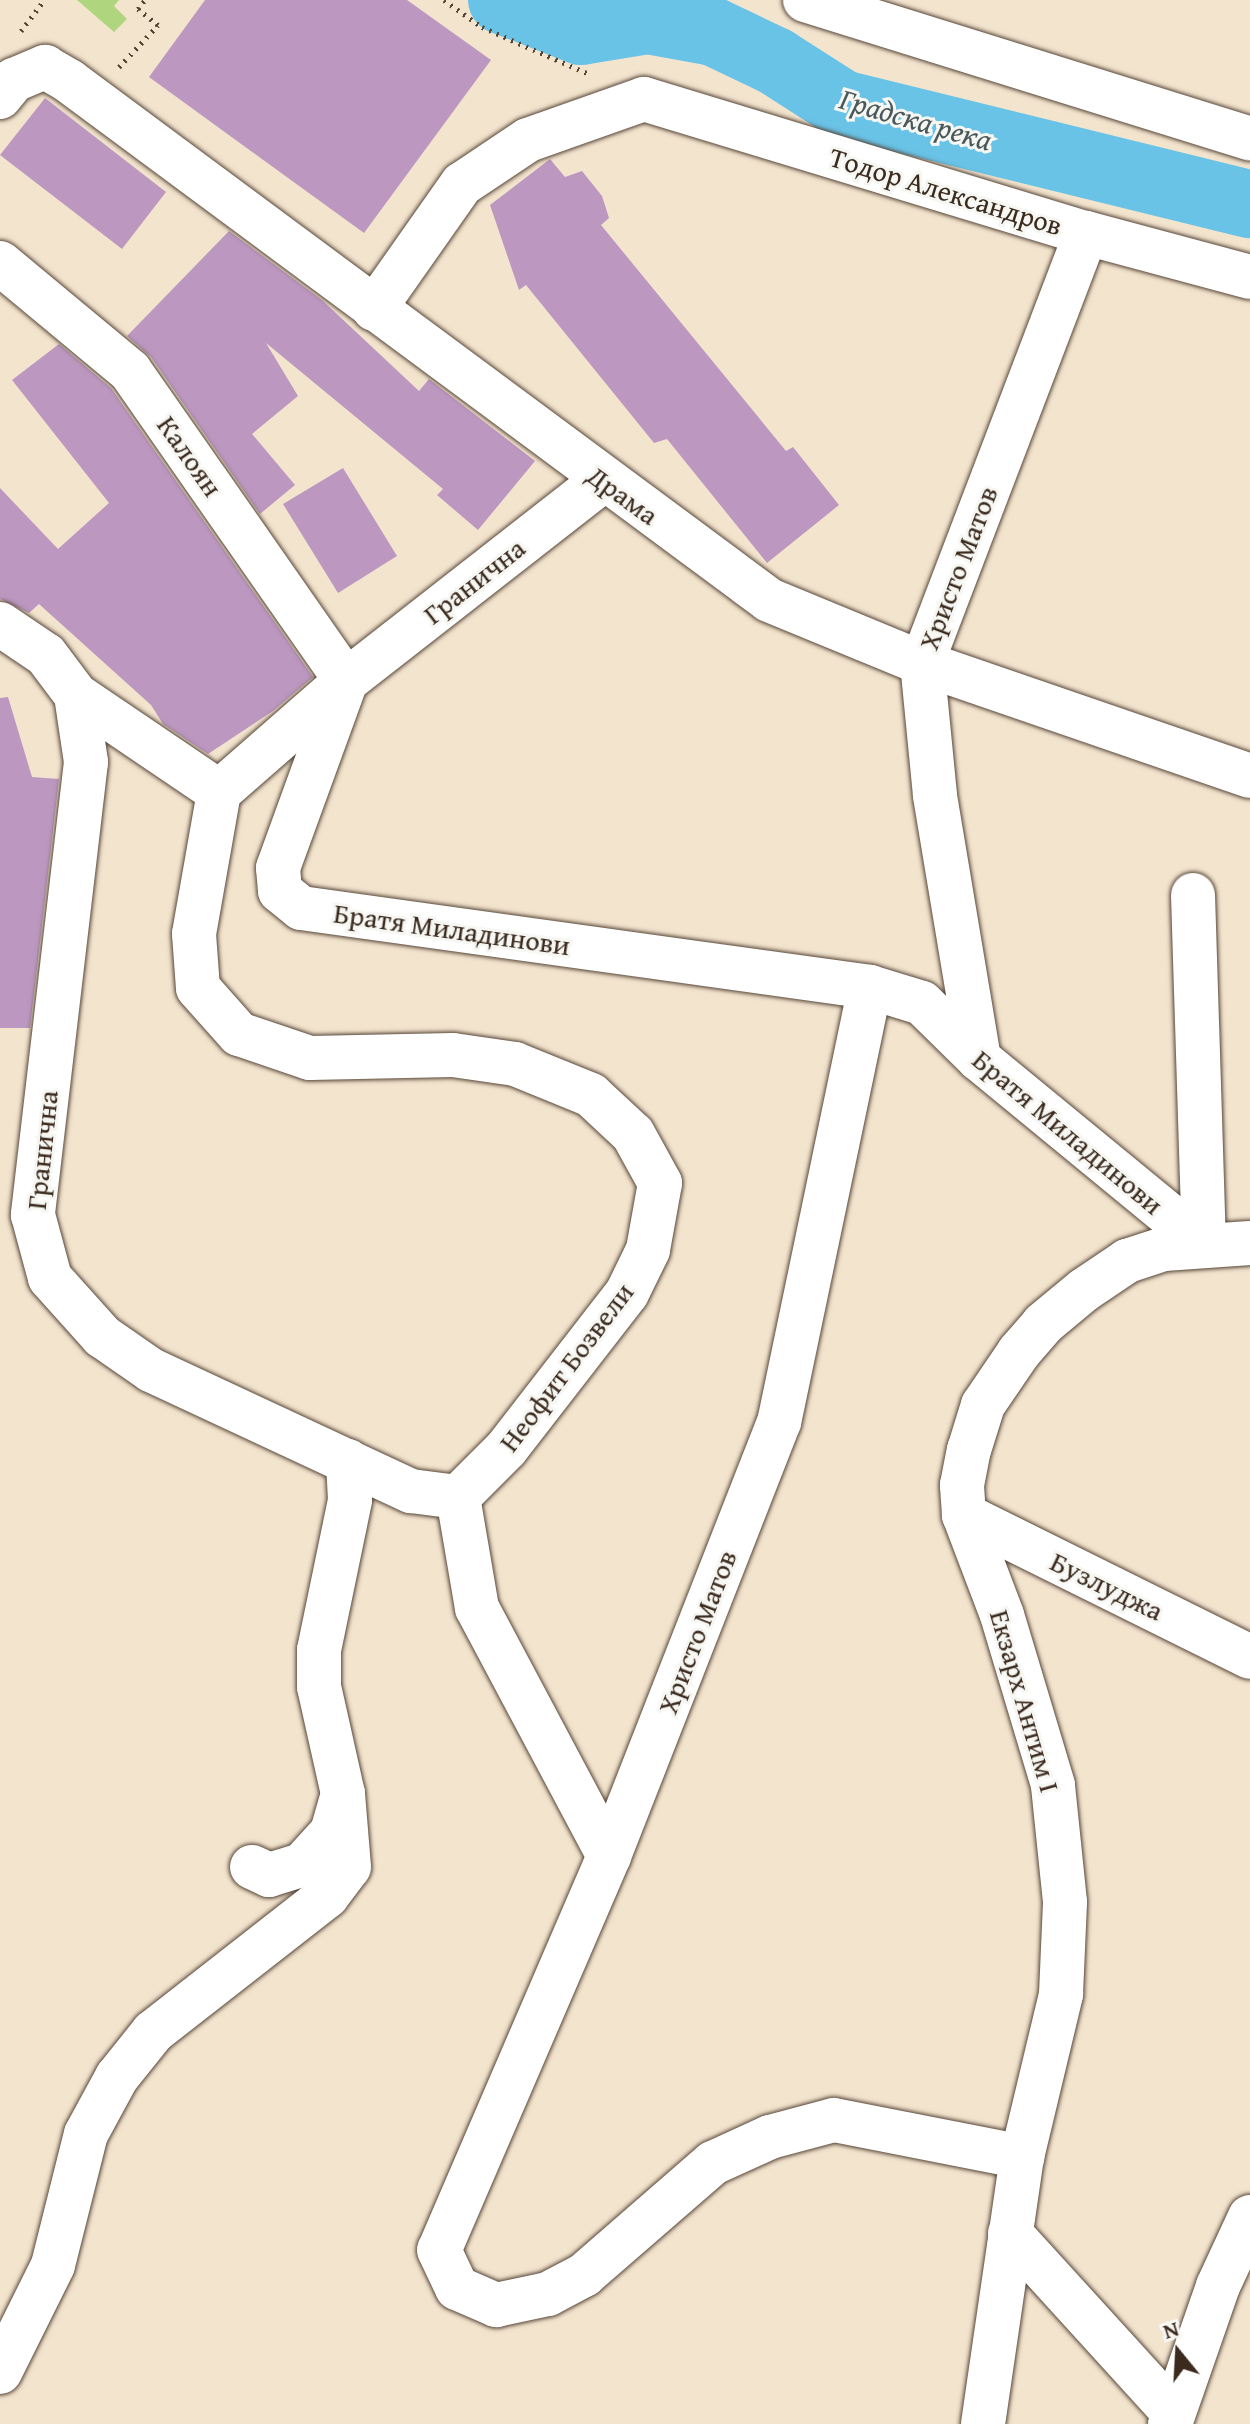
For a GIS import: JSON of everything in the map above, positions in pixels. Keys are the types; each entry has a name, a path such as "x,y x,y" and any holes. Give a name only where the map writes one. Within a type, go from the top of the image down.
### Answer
{"street":[{"path":"805,0 1250,139"},
{"path":"0,97 14,80 45,67 78,90"},
{"name":"Драма","path":"78,90 602,481 769,600 922,663 1246,766"},
{"path":"374,309 462,184 528,140 644,99"},
{"name":"Тодор Александров","path":"644,99 1086,233 1250,277"},
{"name":"Христо Матов","path":"979,1059 935,795 922,663 1086,233"},
{"name":"Калоян","path":"0,263 130,371 346,681"},
{"name":"Гранична","path":"346,681 602,481"},
{"path":"0,624 46,655 76,695 219,792 346,681"},
{"name":"Братя Миладинови","path":"346,681 278,868 280,891 301,908 870,987 922,1003 979,1059 1204,1244"},
{"name":"Гранична","path":"76,695 86,762 33,1215 50,1278 102,1336 151,1370 411,1491 458,1497"},
{"name":"Неофит Бозвели","path":"219,792 194,934 198,988 239,1034 310,1058 453,1055 515,1064 591,1095 633,1134 660,1183 648,1250 627,1293 506,1449 458,1497"},
{"path":"1193,895 1204,1244"},
{"name":"Христо Матов","path":"870,987 779,1422 609,1856 439,2250 457,2288 496,2305 548,2294 584,2275 713,2163 770,2137 834,2120 1022,2157"},
{"name":"Екзарх Антим I","path":"983,2424 1022,2157 1061,1994 1065,1902 1053,1785 1002,1615 964,1515 962,1485 983,1405 1043,1324 1127,1261 1164,1249 1250,1243"},
{"path":"0,2372 53,2265 86,2134 117,2077 153,2032 327,1896 349,1867 343,1794 319,1687 319,1650 350,1500 348,1461"},
{"path":"458,1497 477,1608 609,1856"},
{"name":"Бузлуджа","path":"964,1515 1250,1657"},
{"path":"252,1867 269,1875 302,1865 332,1832 343,1794"},
{"path":"1010,2233 1171,2417 1250,2217"}],"path":[{"path":"78,90 158,25 138,9 145,0"},
{"path":"444,0 482,27 644,99"}],"green space":[{"path":"77,0 119,0 114,6 127,19 114,32"}],"building":[{"path":"205,0 407,0 491,60 364,233 149,77"},
{"path":"45,98 166,192 122,249 0,155"},
{"path":"550,159 565,177 582,171 602,196 609,218 601,225 786,451 793,447 839,505 767,563 667,439 654,443 526,285 519,290 490,205"},
{"path":"229,231 322,300 419,391 429,379 535,461 478,530 437,495 443,489 266,343 298,396 252,434 295,485 260,514 151,357 127,336"},
{"path":"59,344 111,388 313,677 273,711 208,754 163,724 151,705 39,604 29,613 0,599 0,488 58,549 109,503 12,380"},
{"path":"343,468 397,556 338,593 283,504"},
{"path":"8,697 32,777 59,779 30,1028 0,1028 0,698"}],"waterway":[{"name":"Градска река","path":"502,0 581,31 648,20 714,32 775,61 842,104 1250,204"}]}
